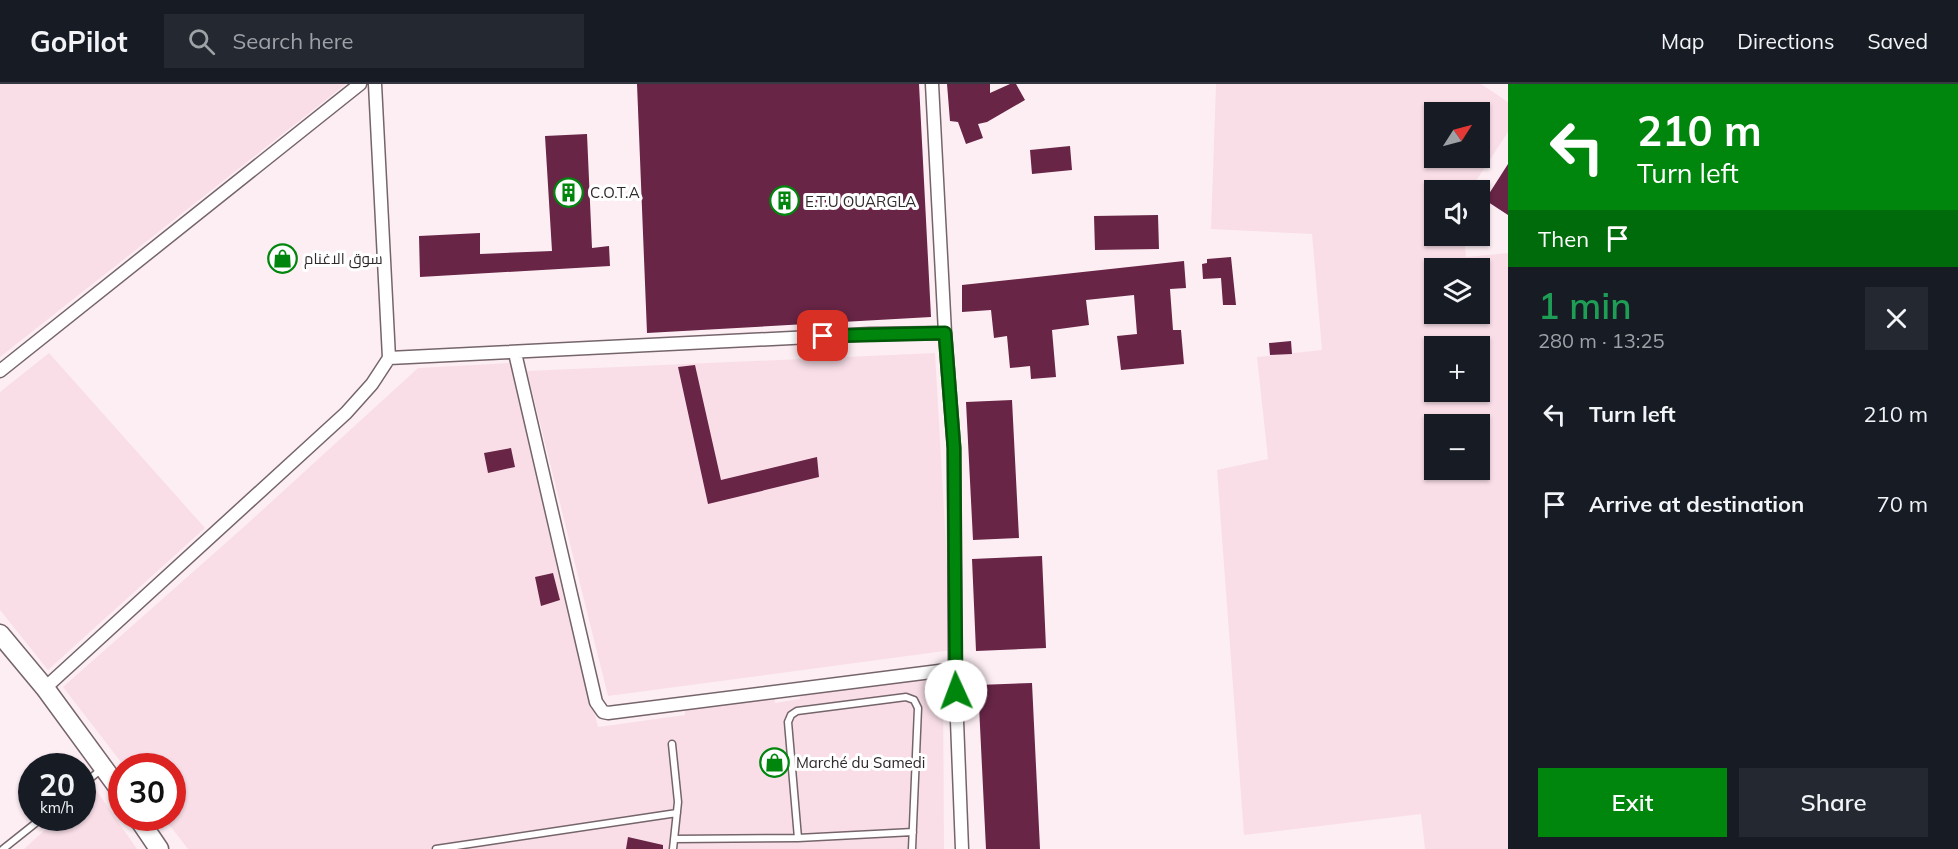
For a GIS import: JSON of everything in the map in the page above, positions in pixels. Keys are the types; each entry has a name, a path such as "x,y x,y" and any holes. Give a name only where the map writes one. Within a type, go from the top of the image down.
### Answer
{"street":[{"path":"0,371 360,84"},
{"path":"45,688 346,413 372,384 389,358 375,84"},
{"path":"932,84 945,333 954,448 955,669 962,849"},
{"path":"389,358 870,334 945,333"},
{"path":"514,353 596,702 603,712 955,669"},
{"path":"0,634 45,688 108,775"},
{"path":"147,831 159,849"}],"lane":[{"path":"798,838 788,722 791,715 797,711 906,697 914,700 918,708 912,849"},
{"path":"672,744 678,802 674,849"},
{"path":"96,774 103,768"},
{"path":"436,849 677,813"},
{"path":"3,849 26,831"},
{"path":"674,839 798,838 913,832"}],"shaded area":[{"path":"0,84 346,84 0,357"},
{"path":"1216,84 1481,84 1508,102 1508,132 1490,159 1490,102 1424,102 1424,168 1484,168 1477,180 1424,180 1424,246 1465,246 1466,257 1508,253 1508,849 1425,849 1421,814 1244,835 1217,470 1268,459 1257,357 1322,350 1312,234 1211,229"},
{"path":"49,353 205,528 48,670 0,610 0,392"},
{"path":"935,353 952,650 608,696 527,371"},
{"path":"510,363 598,727 685,715 685,705 774,692 775,703 800,699 799,690 922,672 923,681 943,680 944,849 188,849 174,831 186,831 186,753 114,753 63,687 246,525 418,368"},
{"path":"96,790 108,807 108,831 125,831 137,849 24,849 44,831 96,831"}],"building":[{"name":"E.T.U OUARGLA","path":"637,84 919,84 931,317 647,333"},
{"path":"947,84 990,84 990,93 1010,84 1016,84 1025,100 987,122 978,124 983,138 966,144 958,122 950,121"},
{"path":"587,134 592,248 609,246 610,266 420,277 419,236 480,233 480,254 552,251 545,136"},
{"path":"1070,146 1072,170 1032,174 1030,150"},
{"path":"1508,164 1508,215 1490,203 1490,192"},
{"path":"1158,215 1159,249 1095,250 1094,216"},
{"path":"1231,257 1236,305 1223,305 1221,278 1203,279 1202,264 1207,263 1207,259"},
{"path":"1184,261 1186,288 1170,289 1173,330 1181,330 1184,364 1121,370 1117,336 1137,334 1134,295 1086,300 1089,325 1052,330 1056,377 1031,379 1030,366 1010,368 1007,336 994,338 991,310 962,312 962,285"},
{"path":"1291,341 1292,354 1270,355 1269,343"},
{"path":"695,365 721,480 817,457 819,477 708,504 678,367"},
{"path":"1012,400 1019,538 973,540 966,402"},
{"path":"511,448 515,467 488,473 484,453"},
{"path":"1042,556 1046,648 976,651 972,559"},
{"path":"553,573 560,600 541,606 535,577"},
{"path":"1032,683 1040,849 986,849 978,685"},
{"path":"628,837 663,845 663,849 626,849"}],"place":[{"name":"C.O.T.A","path":"569,192"},
{"name":"E.T.U OUARGLA","path":"784,201"},
{"name":"سوق الاغنام","path":"283,258"},
{"name":"Marché du Samedi","path":"775,762"}],"route":[{"path":"823,336 945,333 954,448 956,691"}]}
